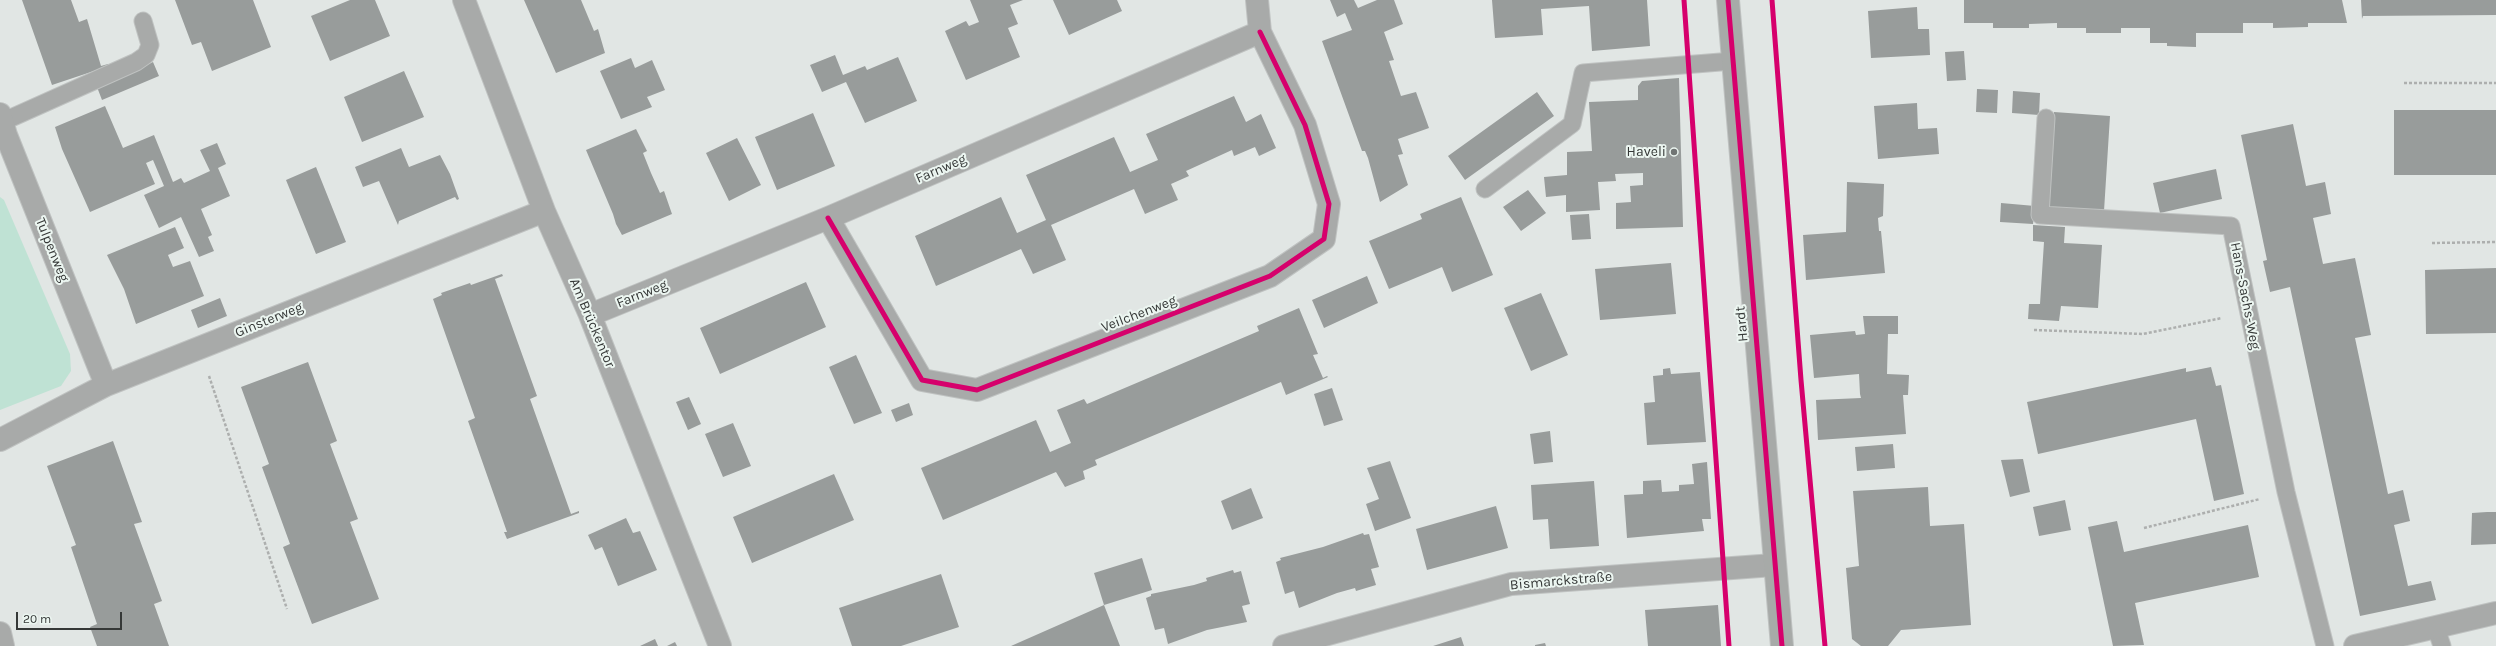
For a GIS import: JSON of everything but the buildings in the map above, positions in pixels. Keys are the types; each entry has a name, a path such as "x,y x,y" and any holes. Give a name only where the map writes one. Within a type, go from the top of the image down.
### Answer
{"main road":[{"name":"Hardt","path":"1728,0 1774,565 1782,646"}],"street":[{"name":"Am Brückentor","path":"464,0 544,211 590,315 720,646"},
{"path":"1257,0 1260,32"},
{"name":"Farnweg","path":"590,315 828,218 1260,32"},
{"name":"Veilchenweg","path":"828,218 922,380 977,390 1270,276 1324,239 1329,204 1305,125 1260,32"},
{"name":"Tulpenweg","path":"2,127 106,385"},
{"name":"Ginsterweg","path":"0,440 106,385 544,211"},
{"name":"Bismarckstraße","path":"1284,646 1511,584 1774,565"},
{"path":"2355,646 2439,637 2496,613"},
{"path":"0,633 3,646"}],"lane":[{"path":"2,127 136,62 146,55 150,45 142,21"},
{"path":"1485,189 1572,124 1583,73 1733,61"},
{"name":"Hans-Sachs-Weg","path":"2046,118 2040,215 2231,226 2286,492 2325,646"}],"path":[{"path":"2404,83 2496,83"},
{"path":"2432,243 2496,242"},
{"path":"2034,330 2143,334 2248,313"},
{"path":"200,348 287,609"},
{"path":"2144,528 2286,492"}],"green space":[{"path":"0,197 4,200 70,354 71,371 61,386 0,410"}],"cycle path":[{"path":"1684,0 1729,646"},
{"path":"1728,0 1782,646"},
{"path":"1772,0 1801,380 1825,646"},
{"path":"828,218 922,380 977,390 1270,276 1324,239 1329,204 1305,125 1260,32"}],"place":[{"name":"Haveli","path":"1674,152"}]}
